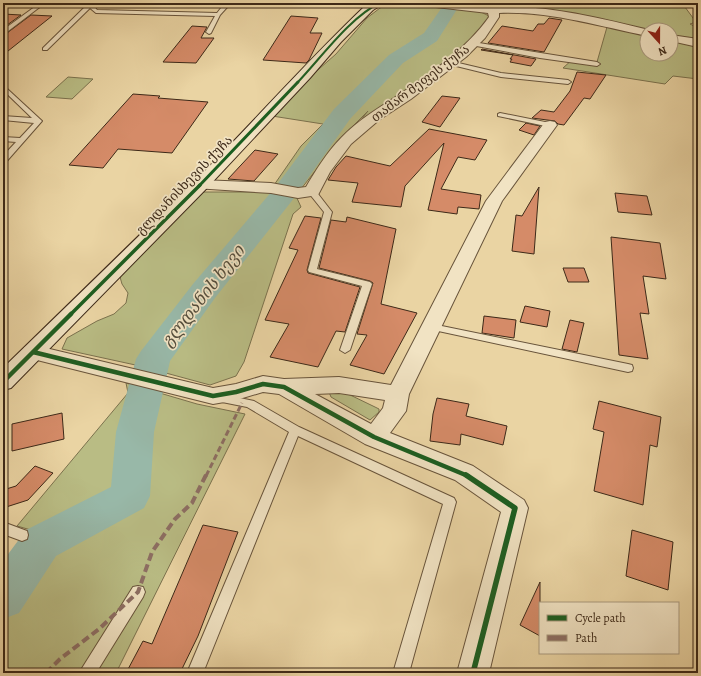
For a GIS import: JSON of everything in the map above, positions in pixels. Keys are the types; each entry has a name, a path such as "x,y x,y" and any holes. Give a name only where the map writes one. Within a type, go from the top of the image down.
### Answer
{"street":[{"name":"გლდანისხევის ქუჩა","path":"3,382 200,185 337,39 369,8 380,3"},
{"path":"427,3 463,7 492,6 547,11 639,31"},
{"name":"თამარ მეფეს ქუჩა","path":"305,192 346,141 374,117 406,96 473,44 481,36 494,17 492,6"},
{"path":"679,39 698,43"},
{"path":"374,437 394,410 398,394 494,201 550,125"},
{"path":"200,185 271,188 305,192"},
{"path":"34,352 208,395 236,392 263,384 284,387 339,385 398,394"},
{"path":"284,387 374,437 464,474 515,508 473,673"}],"lane":[{"path":"3,34 43,3"},
{"path":"45,49 91,4 96,11 218,15"},
{"path":"209,32 218,15 227,4"},
{"path":"3,27 12,28"},
{"path":"473,44 596,64"},
{"path":"450,63 501,75 568,82"},
{"path":"3,87 39,121"},
{"path":"500,115 550,125"},
{"path":"3,118 39,121"},
{"path":"3,160 39,121"},
{"path":"3,139 21,140"},
{"path":"305,192 328,212 312,270 367,284 345,350"},
{"path":"432,327 628,368"},
{"path":"208,395 250,404 295,430 450,502 401,673"},
{"path":"196,673 295,430"},
{"path":"3,528 22,535"},
{"path":"87,673 138,592"}],"green space":[{"path":"393,3 479,11 489,16 477,35 451,61 406,93 360,121 368,111 342,137 301,189 274,185 301,146 323,124 272,116 311,76 336,54 367,18 380,8"},
{"path":"497,3 682,3 696,22 690,24 698,28 698,40 679,36 679,22 639,22 639,29 545,9 514,6 497,7"},
{"path":"607,27 639,33 639,62 679,62 679,42 698,46 698,79 673,76 665,84 563,68 573,59 597,62"},
{"path":"68,77 93,79 72,99 46,97"},
{"path":"201,192 269,192 296,196 301,207 293,214 244,362 236,376 210,385 140,366 62,349 67,338 97,321 114,314 126,303 128,293 122,284 120,277"},
{"path":"126,383 197,404 245,414 116,673 70,673 61,671 59,673 3,673 3,646 7,640 6,634 3,635 3,565 31,530 17,526 128,393"},
{"path":"329,392 346,393 379,409 379,412 370,420 331,397"}],"building":[{"path":"3,14 21,15 3,28"},
{"path":"31,15 52,16 3,55 3,36"},
{"path":"291,16 318,18 310,33 322,33 309,60 306,63 263,60"},
{"path":"549,18 562,20 544,52 488,43 502,26 533,31 538,24 544,24"},
{"path":"192,26 207,27 201,38 214,38 196,63 163,62"},
{"path":"482,49 536,59 531,66 510,62 513,55 481,50"},
{"path":"577,72 606,75 590,99 584,98 564,125 558,124 555,121 532,118 541,110 554,112 570,91"},
{"path":"133,94 160,96 158,98 208,102 172,153 118,149 103,168 69,165"},
{"path":"442,96 460,98 440,127 422,122"},
{"path":"526,123 540,126 534,135 519,130"},
{"path":"429,129 487,140 475,160 458,157 441,189 481,195 479,209 458,207 457,214 428,210 444,143 405,186 401,207 352,202 358,183 328,180 336,167 346,156 390,166"},
{"path":"255,150 278,154 254,181 228,179"},
{"path":"539,187 534,254 512,251 516,215 522,216"},
{"path":"615,193 647,196 652,215 618,212"},
{"path":"305,216 321,218 307,270 308,273 360,287 345,332 336,331 318,367 270,357 289,324 265,320 298,250 289,248"},
{"path":"347,217 396,229 381,304 417,313 384,374 350,365 367,335 357,334 373,283 319,268 331,220 346,222"},
{"path":"611,237 660,243 666,279 643,276 649,314 640,313 648,359 619,355"},
{"path":"563,268 584,268 589,282 568,282"},
{"path":"525,306 550,311 547,327 520,322"},
{"path":"484,316 516,320 514,338 482,333"},
{"path":"570,320 584,323 577,352 562,349"},
{"path":"437,398 469,404 466,416 507,426 503,445 461,434 460,445 430,441 433,414"},
{"path":"599,401 661,417 657,447 650,445 643,505 594,491 604,432 593,429"},
{"path":"62,413 64,439 12,451 12,424"},
{"path":"35,466 53,473 28,500 3,508 3,490 16,486"},
{"path":"203,525 238,532 198,636 180,673 126,673 143,641 152,644"},
{"path":"632,530 673,542 668,590 626,576"},
{"path":"540,582 539,635 520,625"}],"waterway":[{"name":"გლდანის ხევი","path":"3,598 41,543 130,496 135,432 153,359 204,291 282,196 342,114 396,59 431,37 453,3"}],"marked path":[{"path":"46,673 60,659 99,629 138,592 152,552 175,519 192,503 242,403"}],"cycle path":[{"path":"3,382 200,185 305,75 337,39 369,8 380,3"},
{"path":"33,352 213,396 236,392 263,384 284,387 374,437 464,473 515,508 473,673"}]}
